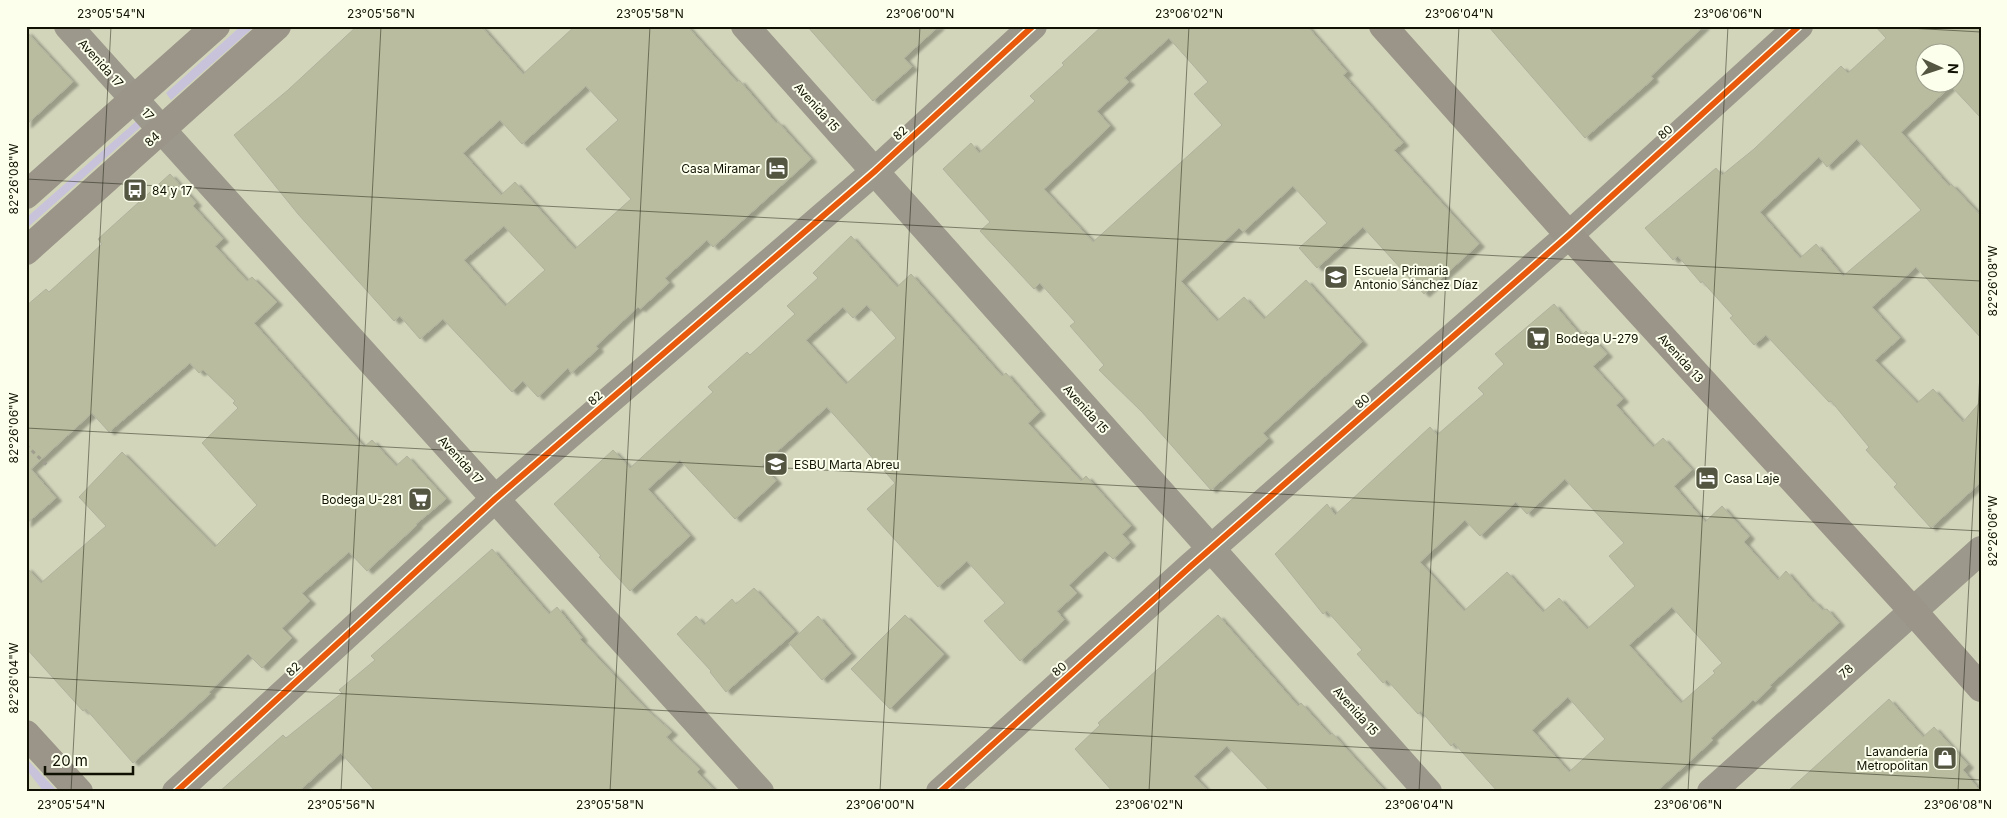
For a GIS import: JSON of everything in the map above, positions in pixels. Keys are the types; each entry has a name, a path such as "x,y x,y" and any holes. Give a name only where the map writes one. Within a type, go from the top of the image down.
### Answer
{"street":[{"name":"Avenida 17","path":"68,26 134,99"},
{"path":"26,196 216,26"},
{"name":"84","path":"26,251 277,26"},
{"name":"Avenida 15","path":"745,26 1428,792"},
{"name":"82","path":"176,792 496,498 874,172 1032,26"},
{"name":"Avenida 13","path":"1383,26 1569,235 1913,611 1981,688"},
{"name":"80","path":"940,792 1211,548 1569,235 1799,26"},
{"name":"17","path":"134,99 162,129"},
{"name":"Avenida 17","path":"162,129 760,792"},
{"name":"78","path":"1711,792 1981,550"},
{"path":"26,734 79,792"}],"path":[{"path":"26,445 49,468"}],"shaded area":[{"path":"241,26 255,26 171,100 166,93"},
{"path":"149,110 154,115 26,229 26,218"},
{"path":"26,758 58,792 44,792 26,769"}],"building":[{"path":"357,26 481,26 523,74 575,26 687,26 737,82 739,80 776,123 778,122 811,159 713,247 707,240 665,278 669,283 640,309 638,307 596,346 598,349 571,373 568,368 538,397 523,381 512,392 443,319 420,339 400,316 394,321 298,214 234,135 288,90","holes":["586,86 618,120 586,149 631,199 575,249 515,182 501,195 463,153 500,120 522,144","504,226 545,270 505,306 464,260"]},
{"path":"807,26 939,26 904,58 912,67 873,101"},
{"path":"1102,26 1307,26 1347,72 1343,75 1403,143 1394,150 1479,244 1424,294 1363,227 1317,268 1299,248 1327,223 1293,186 1243,232 1239,228 1181,281 1217,321 1244,297 1264,319 1306,280 1362,342 1263,433 1268,439 1211,490 1142,412 1099,370 1104,365 1070,326 1075,322 1040,283 1034,289 980,231 990,222 943,169 971,143 979,153 1035,101 1030,96 1064,65 1062,63","holes":["1169,38 1208,82 1194,94 1222,125 1093,242 1044,189 1110,126 1097,111 1129,82 1124,78"]},
{"path":"1488,26 1704,26 1651,76 1653,79 1585,138"},
{"path":"1875,26 1981,26 1981,118 1957,92 1964,92 1964,42 1914,42 1914,92 1944,92 1901,132 1949,186 1951,184 1981,216 1981,338 1916,267 1872,307 1900,338 1875,360 1917,403 1933,389 1963,422 1981,401 1981,482 1931,528 1894,487 1897,484 1866,450 1869,447 1831,401 1829,402 1766,335 1754,345 1730,318 1733,316 1702,281 1701,283 1678,256 1673,260 1645,228 1716,168 1722,175 1754,149 1841,66 1848,73 1886,38","holes":["1857,139 1921,210 1843,276 1816,244 1800,258 1760,212 1819,157 1827,167"]},
{"path":"26,31 73,82 26,125"},
{"path":"170,174 196,203 193,206 223,239 215,246 247,281 252,277 277,302 254,323 364,447 372,440 396,466 407,456 446,499 416,524 367,571 349,552 302,593 310,601 282,628 292,638 262,668 248,654 209,692 210,694 133,763 86,709 83,711 26,648 26,567 41,583 106,526 79,497 122,452 215,547 257,505 202,443 238,408 233,403 235,401 203,370 199,373 190,363 109,432 92,413 31,469 56,498 26,524 26,306 46,289 49,292 102,244 98,239"},
{"path":"851,236 897,287 911,274 1002,376 1006,373 1040,412 1028,423 1081,481 1086,476 1131,526 1122,534 1130,543 1113,559 1105,551 1069,585 1077,593 1057,611 1064,620 1020,661 984,621 1005,603 967,561 938,587 867,509 895,483 827,407 762,465 776,481 735,519 680,460 648,489 690,536 630,591 554,504 613,450 630,468 713,392 708,387 747,352 750,355 795,314 787,306 818,278 813,273","holes":["867,305 896,338 846,384 806,340 843,307 853,318"]},
{"path":"1554,304 1581,336 1586,331 1607,354 1593,366 1623,399 1616,405 1653,447 1663,438 1692,470 1674,486 1705,522 1722,506 1749,536 1744,542 1778,580 1786,571 1813,602 1822,610 1827,609 1839,623 1770,685 1771,687 1755,702 1753,700 1711,738 1713,740 1656,792 1498,792 1454,743 1451,746 1421,711 1418,714 1387,680 1383,683 1357,654 1362,650 1327,611 1323,614 1275,554 1327,504 1335,515 1430,427 1437,435 1484,394 1478,388 1504,364 1495,354","holes":["1565,479 1624,543 1609,556 1635,586 1587,629 1559,598 1543,612 1507,572 1464,611 1420,562 1465,520 1480,536 1516,502 1527,514","1672,607 1722,663 1713,671 1715,673 1681,703 1629,645","1568,697 1605,739 1569,772 1532,730"]},
{"path":"492,549 549,614 557,607 582,638 580,639 647,710 672,732 666,737 700,769 697,772 716,792 376,792 341,753 298,792 219,792 283,735 286,738 342,693 339,690 375,660 371,656"},
{"path":"754,588 795,632 726,692 711,671 677,634 696,616 704,625 732,599 736,604"},
{"path":"905,615 944,654 890,709 851,669"},
{"path":"1218,615 1298,706 1301,703 1330,735 1332,733 1386,792 1271,792 1227,746 1194,776 1209,792 1113,792 1075,749 1100,725 1098,723"},
{"path":"818,616 851,654 822,680 789,643"},
{"path":"1889,699 1923,737 1934,727 1968,765 1963,770 1981,792 1787,792"}],"cycle path":[{"path":"176,792 495,499 874,172 1033,26"},
{"path":"940,792 1191,566 1569,235 1799,26"}],"place":[{"name":"Casa Miramar","path":"777,168"},
{"name":"84 y 17","path":"135,190"},
{"name":"Escuela Primaria Antonio Sánchez Díaz","path":"1336,277"},
{"name":"Bodega U-279","path":"1538,338"},
{"name":"ESBU Marta Abreu","path":"776,464"},
{"name":"Casa Laje","path":"1707,478"},
{"name":"Bodega U-281","path":"420,499"},
{"name":"Lavandería Metropolitan","path":"1945,758"}]}
